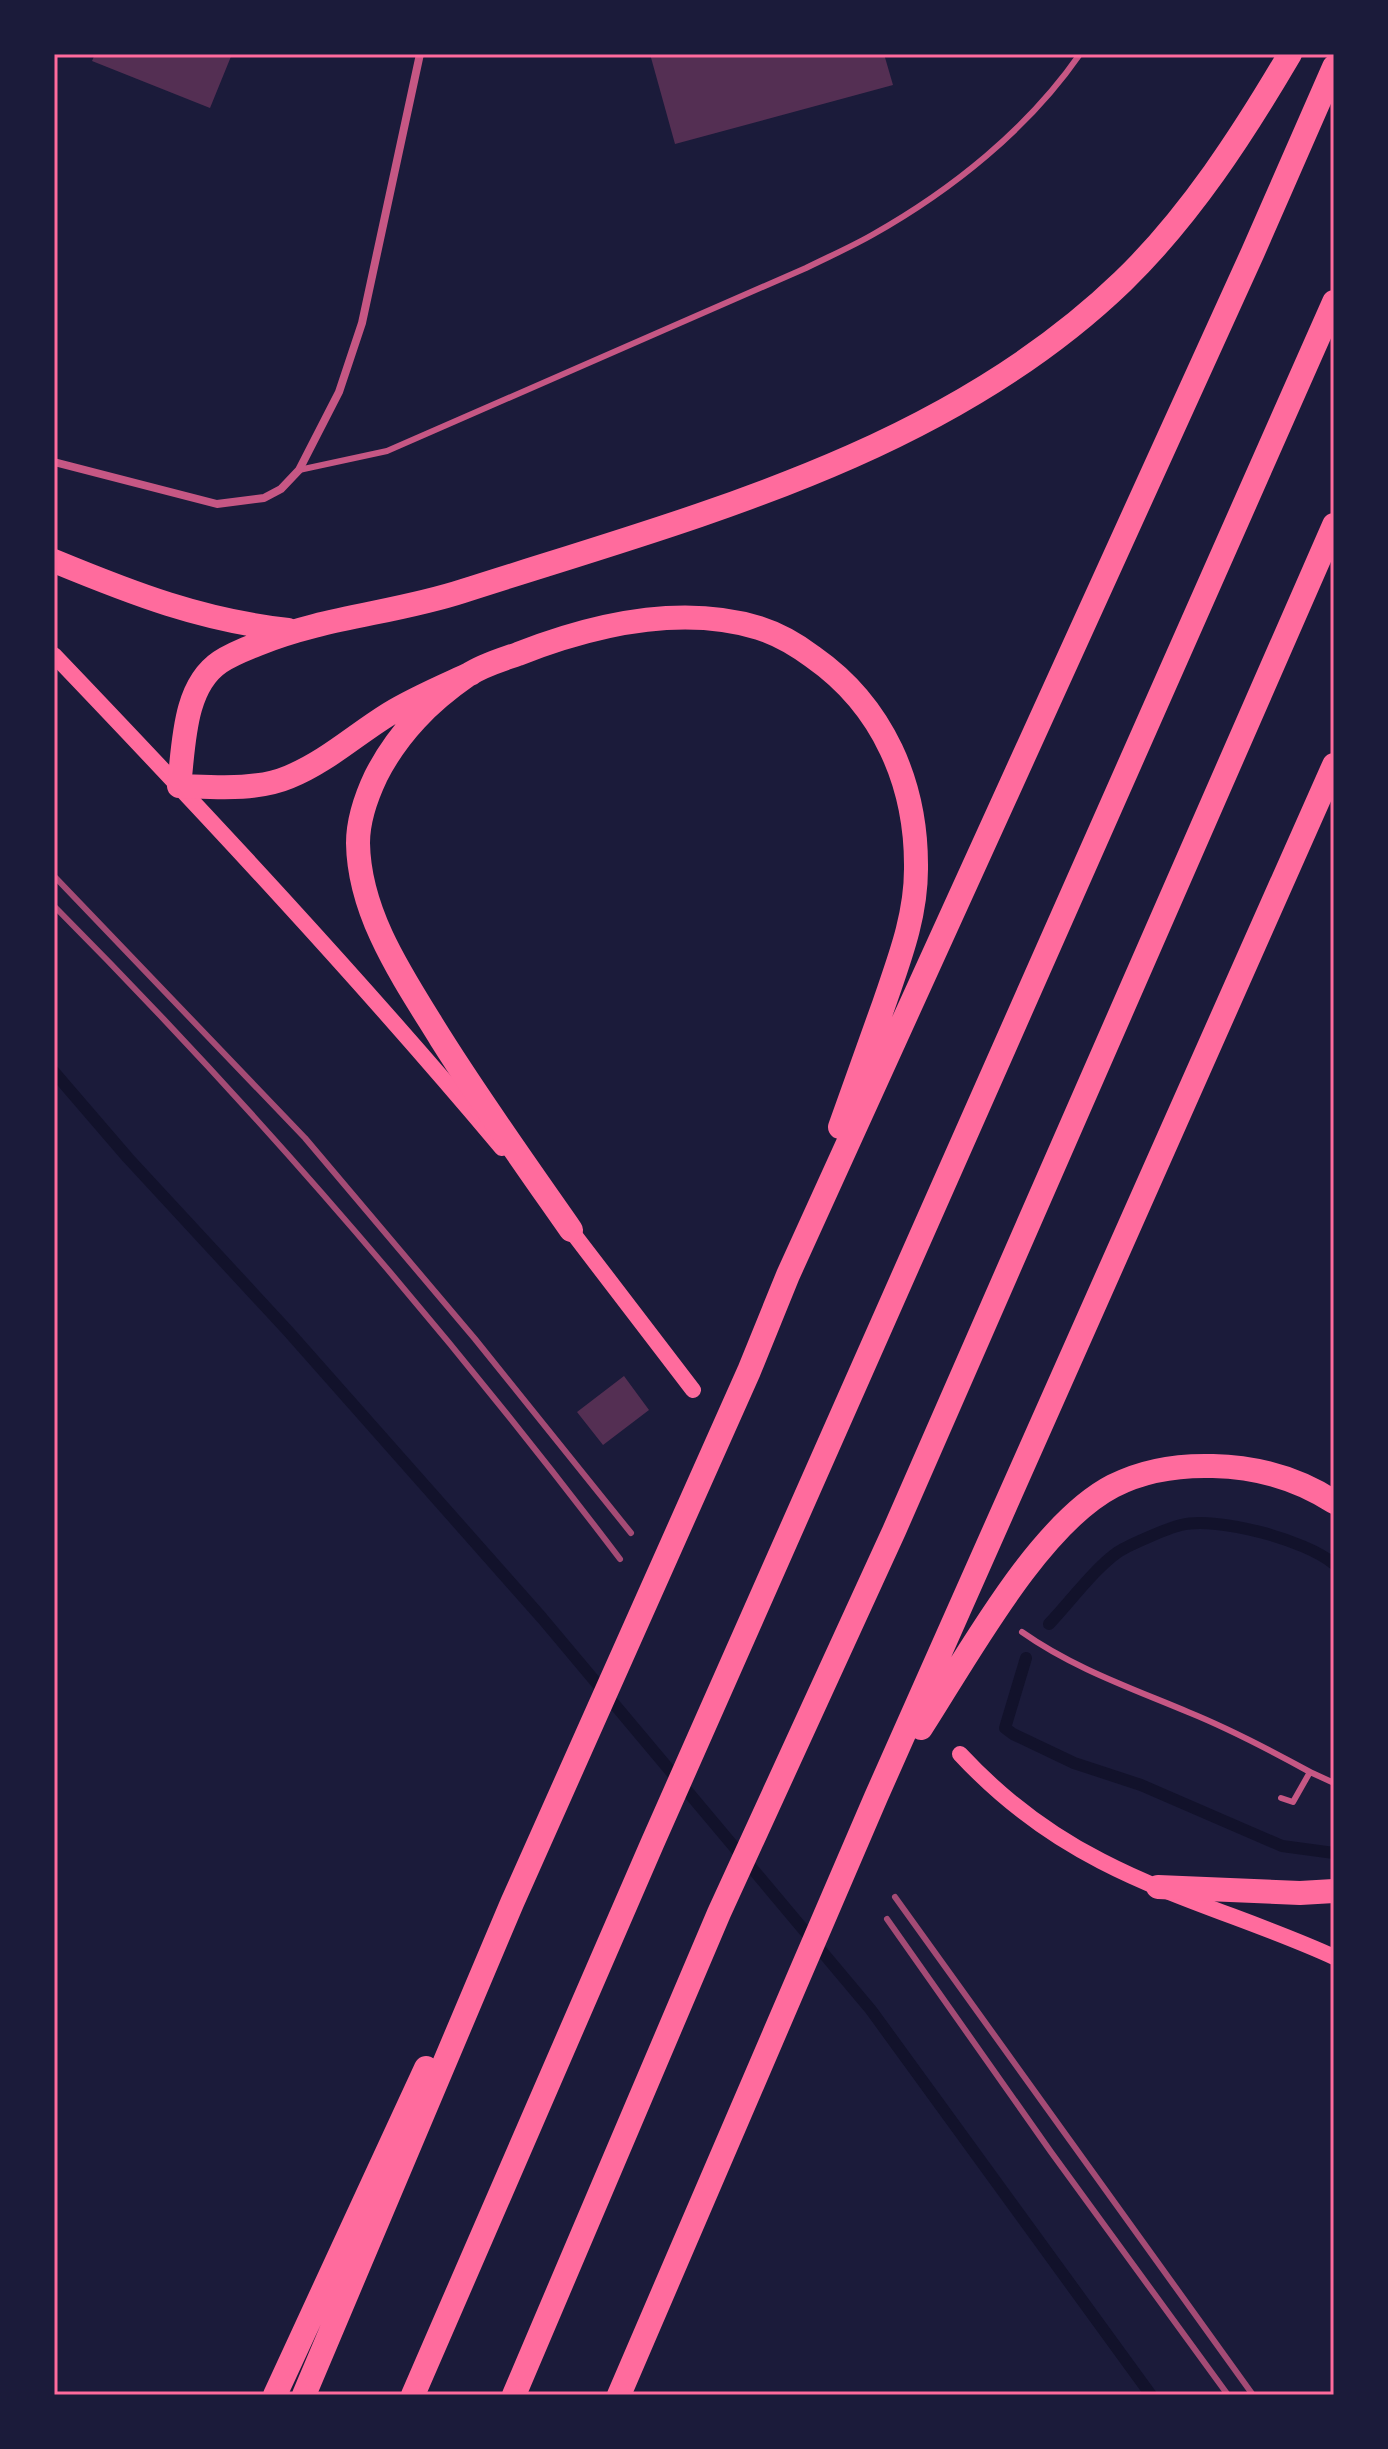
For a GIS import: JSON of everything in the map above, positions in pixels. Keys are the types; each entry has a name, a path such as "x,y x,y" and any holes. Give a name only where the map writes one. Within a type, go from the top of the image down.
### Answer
{"highway":[{"path":"788,1275 909,927 916,870 907,792 887,738 864,703 826,666 776,634 738,623 662,618 601,628 525,651 472,673 390,714 334,753 289,777 269,783 179,786 187,723 198,688 217,664 290,631 457,593 690,517 835,463 947,410 1046,346 1105,298 1143,260 1211,176 1290,54"},
{"path":"304,2395 512,1903 749,1371 788,1275 1210,348 1334,67"},
{"path":"413,2395 652,1844 1334,302"},
{"path":"514,2395 719,1913 894,1531 1334,525"},
{"path":"54,561 134,594 203,617 290,631"},
{"path":"472,673 427,706 391,750 367,799 358,837 359,863 374,916 413,994 571,1230"},
{"path":"619,2395 876,1797 1334,765"},
{"path":"876,1797 1012,1587 1058,1530 1110,1487 1160,1469 1199,1465 1237,1467 1278,1475 1317,1491 1334,1502"},
{"path":"1158,1887 1300,1893 1334,1891"},
{"path":"275,2395 418,2083 512,1903"},
{"path":"628,2395 652,2316"}],"main road":[{"path":"54,655 179,786 406,1035 571,1230 693,1390"},
{"path":"960,1754 999,1793 1050,1831 1099,1861 1334,1957"}],"street":[{"path":"54,462 217,504 264,498 281,489 299,470 339,392 362,323 420,54"}],"lane":[{"path":"299,470 387,451 806,268 872,235 983,159 1041,104 1080,54"},
{"path":"1022,1632 1083,1669 1192,1713 1334,1783"},
{"path":"1281,1798 1293,1802 1310,1772"}],"building":[{"path":"95,54 232,54 210,108 92,61"},
{"path":"650,54 884,54 893,85 675,144"},
{"path":"624,1376 649,1410 603,1445 577,1412"}],"waterway":[{"path":"54,1072 542,1618 871,2010 1151,2395"},
{"path":"1049,1624 1091,1576 1118,1552 1181,1525 1216,1524 1260,1532 1303,1547 1334,1564"},
{"path":"1026,1658 1005,1728 1013,1734 1074,1763 1141,1785 1282,1846 1334,1853"}],"railway":[{"path":"54,876 305,1138 475,1339 631,1533"},
{"path":"54,906 203,1062 348,1223 487,1389 620,1559"},
{"path":"895,1897 1253,2395"},
{"path":"887,1919 1228,2395"}]}
